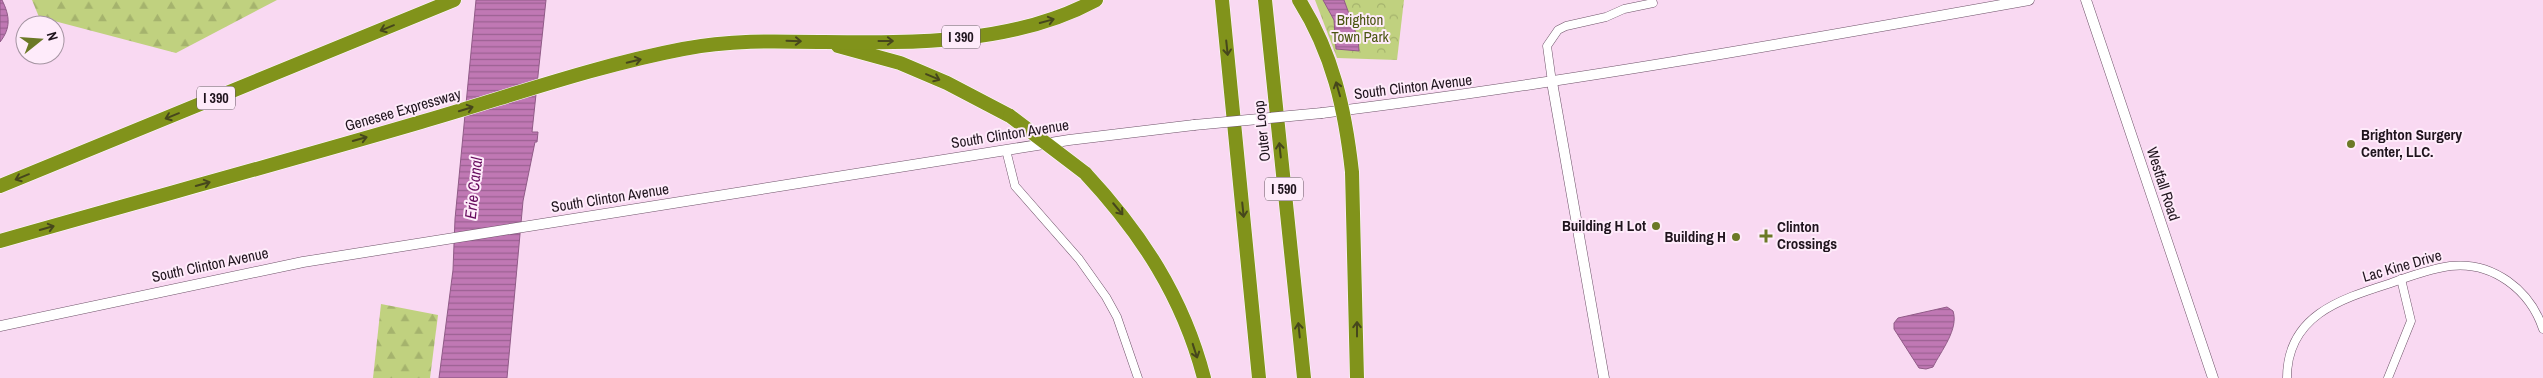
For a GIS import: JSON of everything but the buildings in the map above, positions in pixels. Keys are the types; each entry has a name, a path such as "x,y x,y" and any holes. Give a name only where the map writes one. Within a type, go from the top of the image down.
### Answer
{"highway":[{"name":"I 390","path":"0,186 454,0"},
{"name":"I 390","path":"820,42 917,41 982,35 1050,21 1096,0"},
{"name":"Outer Loop","path":"1222,0 1260,378"},
{"name":"Outer Loop","path":"1265,0 1304,378"},
{"path":"1299,0 1308,15 1331,66 1346,120 1352,172 1358,378"},
{"name":"Genesee Expressway","path":"0,241 419,123 586,72 702,46 753,40 820,42"},
{"path":"820,42 900,63 946,83 1010,116 1085,173 1121,212 1150,255 1188,329 1204,378"}],"street":[{"path":"1604,378 1547,46 1558,30 1574,23 1606,18 1624,9 1653,3 1652,0"},
{"name":"South Clinton Avenue","path":"0,326 303,262 1107,134 1322,113 1552,82 2030,0"},
{"name":"Westfall Road","path":"2086,0 2213,378"},
{"path":"1006,150 1015,186 1079,258 1117,316 1138,378"},
{"name":"Lac Kine Drive","path":"2288,378 2293,346 2303,330 2317,314 2340,300 2401,279 2450,266 2474,266 2487,270 2513,284 2534,307 2543,329"},
{"path":"2388,378 2411,320 2401,279"}],"green space":[{"path":"32,0 277,0 176,53 65,24 65,15 38,15"},
{"name":"Brighton Town Park","path":"1315,0 1404,0 1397,60 1337,58"},
{"path":"381,304 438,315 430,378 373,378"}],"water":[{"path":"0,0 2,0 5,6 8,27 0,42"},
{"name":"Erie Canal","path":"476,0 546,0 532,132 538,132 523,201 507,378 439,378 453,270 455,219"},
{"path":"1323,0 1344,0 1358,39 1359,51 1336,49 1334,20"},
{"path":"1947,307 1953,311 1954,318 1954,325 1948,340 1933,367 1919,368 1894,329 1894,323 1898,318"}],"place":[{"name":"Brighton Surgery Center, LLC.","path":"2351,144"},
{"name":"Building H Lot","path":"1656,226"},
{"name":"Clinton Crossings","path":"1766,236"},
{"name":"Building H","path":"1736,237"}]}
